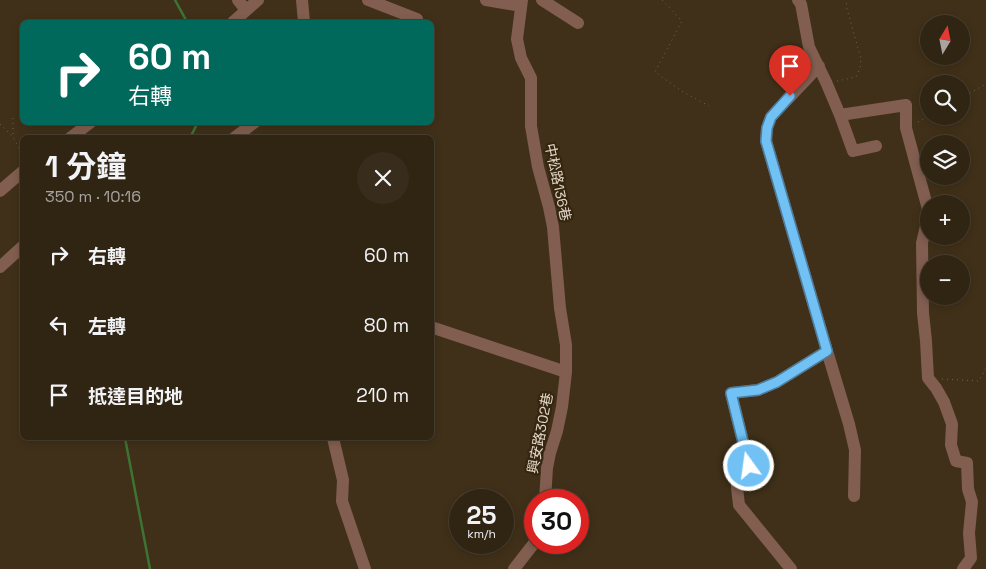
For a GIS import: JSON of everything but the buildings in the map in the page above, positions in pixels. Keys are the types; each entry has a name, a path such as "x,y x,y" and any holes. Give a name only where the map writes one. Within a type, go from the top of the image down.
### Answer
{"street":[{"path":"238,0 246,10"},
{"path":"235,20 258,0"},
{"path":"302,0 304,20"},
{"path":"368,0 416,19"},
{"path":"486,0 522,3"},
{"path":"542,0 578,22"},
{"path":"798,0 809,47 840,115 853,151 876,146"},
{"name":"中松路136巷","path":"522,3 517,39 521,58 531,78 531,126 538,167 553,227 560,308 566,345 566,372"},
{"path":"819,66 771,117 767,128 766,141 850,424 855,450 854,496"},
{"path":"840,115 906,105 906,128 929,213 922,243 923,313 928,378 944,402 952,424 951,445 956,461 967,463 968,489 972,502 969,533 971,558 963,569"},
{"path":"74,135 87,125"},
{"path":"238,135 251,125"},
{"path":"0,191 20,174"},
{"path":"0,267 20,249"},
{"path":"434,329 566,372"},
{"path":"791,569 739,505 735,470 749,466 731,393 758,390 777,382 827,351"},
{"name":"興安路302巷","path":"546,489 547,468 557,432 566,372"},
{"path":"333,440 343,480 342,501 365,569"},
{"path":"514,569 526,554"}],"path":[{"path":"662,0 682,20 655,72 683,92 709,106"},
{"path":"826,82 843,81 856,77 860,68 861,59 846,0"},
{"path":"970,93 986,84"},
{"path":"13,118 13,138"},
{"path":"906,128 920,121"},
{"path":"0,124 13,138 20,150"},
{"path":"928,378 979,381 986,368"}],"waterway":[{"path":"175,0 186,20"},
{"path":"192,135 196,125"},
{"path":"125,440 150,569"}],"route":[{"path":"749,466 731,393 758,390 777,382 827,351 766,141 767,128 771,117 790,96"}]}
